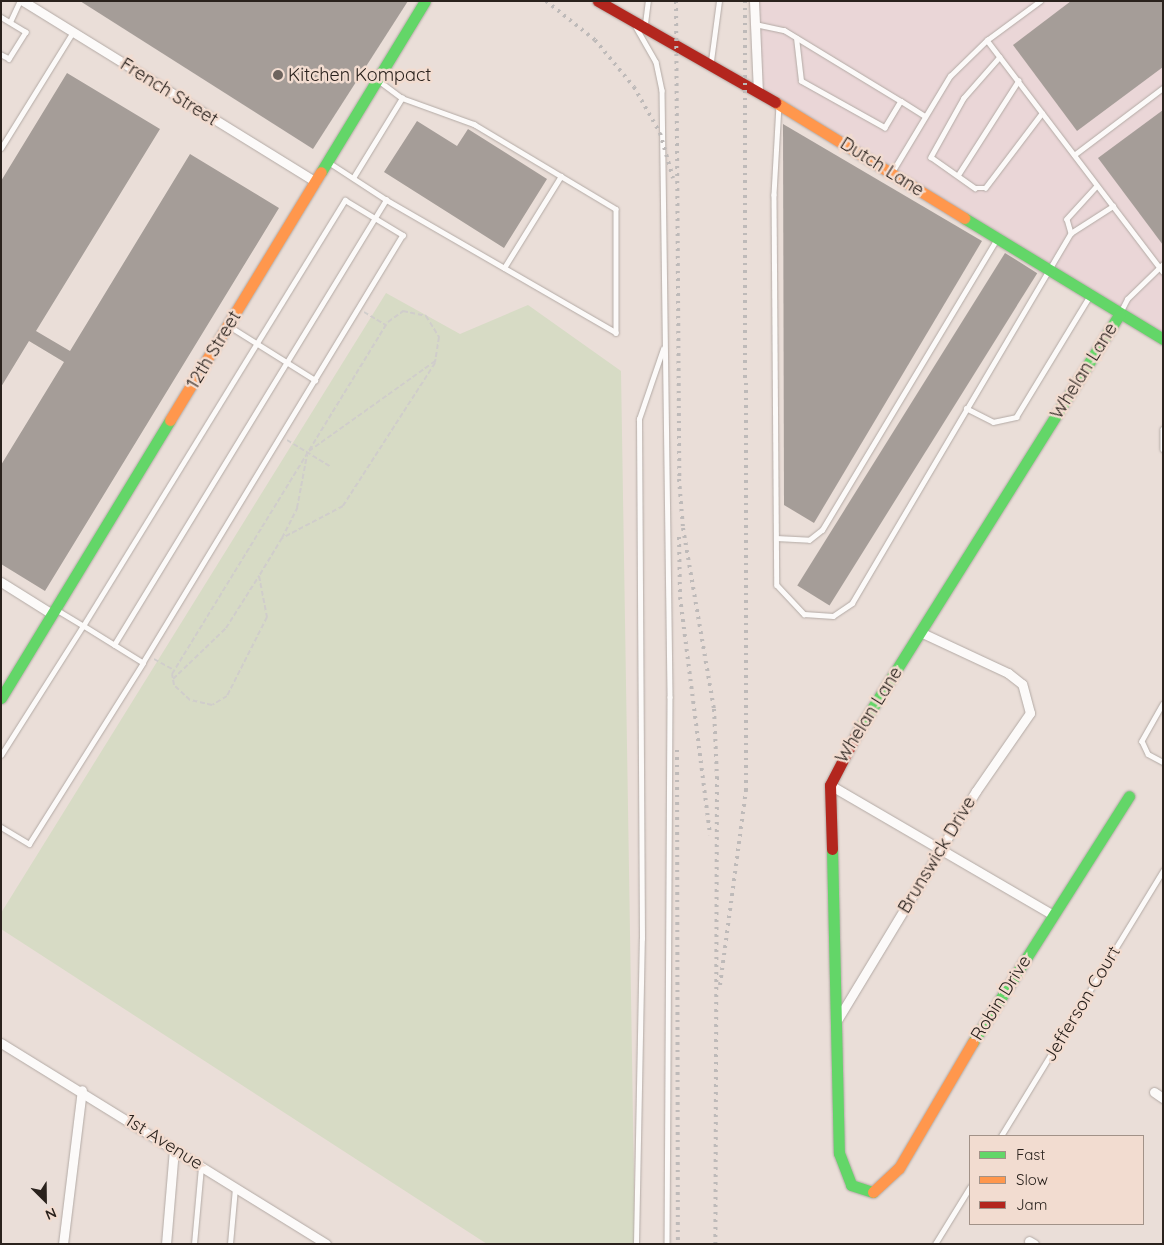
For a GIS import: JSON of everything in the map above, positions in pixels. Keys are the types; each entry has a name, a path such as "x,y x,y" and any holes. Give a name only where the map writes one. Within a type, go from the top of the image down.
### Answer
{"street":[{"name":"French Street","path":"22,1 316,182"},
{"name":"12th Street","path":"1,698 316,182 424,1"},
{"name":"Dutch Lane","path":"598,1 758,91 1091,294 1120,314 1163,338"},
{"path":"754,1 758,91"},
{"name":"Whelan Lane","path":"868,1193 851,1185 839,1153 830,785 837,764 1120,314"},
{"path":"1,582 54,611"},
{"name":"Brunswick Drive","path":"836,1022 942,847 1029,719 1024,690 1008,673 920,632"},
{"path":"830,785 942,847 1053,915"},
{"name":"Robin Drive","path":"868,1193 883,1188 899,1168 1053,915 1129,796"},
{"name":"1st Avenue","path":"1,1043 82,1090 235,1187 315,1241 326,1244"},
{"path":"63,1244 82,1090"},
{"path":"1154,1092 1163,1098"},
{"path":"166,1244 174,1149"}],"lane":[{"path":"10,22 22,1"},
{"path":"645,26 648,1"},
{"path":"711,63 719,1"},
{"path":"892,173 950,76 987,40 1040,1"},
{"path":"1,17 26,32 9,59 1,55"},
{"path":"630,18 656,62 662,90 670,697 667,1244"},
{"path":"755,24 796,38 925,116"},
{"path":"1,148 73,32"},
{"path":"796,38 801,81 882,129 900,101"},
{"path":"987,40 1097,186 1161,266 1163,272"},
{"path":"1000,57 964,98 930,151 975,188 991,184 1042,113"},
{"path":"327,162 386,200 616,333 616,210 474,124 402,98 377,79"},
{"path":"958,175 1018,81"},
{"path":"1074,156 1163,88"},
{"path":"353,178 402,98"},
{"path":"779,104 774,195 776,585 784,597 804,614 833,616 852,603 1047,268 1071,233 1113,206"},
{"path":"504,268 561,176"},
{"path":"1071,233 1068,220 1097,186"},
{"path":"1,755 83,626 345,200 403,235 148,655 29,844 1,827"},
{"path":"114,645 386,200"},
{"path":"776,538 809,540 822,530 998,238"},
{"path":"1120,314 1127,298 1161,266"},
{"path":"966,408 993,422 1016,417 1091,294"},
{"path":"228,326 315,380"},
{"path":"636,1244 642,939 639,419 664,343"},
{"path":"1163,430 1163,449"},
{"path":"54,611 83,626 143,663"},
{"path":"1163,704 1142,741 1148,754 1163,762"},
{"name":"Jefferson Court","path":"1002,1135 1163,871"},
{"path":"194,1244 202,1166"},
{"path":"230,1244 235,1187"},
{"path":"936,1244 969,1189"}],"path":[{"path":"358,309 386,325"},
{"path":"259,576 267,617 227,696 212,705 190,700 173,679 174,670 386,325 403,312 426,316 439,337 435,361 402,420 343,506 282,538"},
{"path":"173,679 226,628 282,538 297,508 308,452 435,361"},
{"path":"281,436 331,467"},
{"path":"148,655 174,670"}],"shaded area":[{"path":"758,1 1163,1 1163,338 758,91"}],"green space":[{"path":"386,293 460,334 528,305 621,371 635,1244 487,1244 1,929 1,913"}],"building":[{"name":"Kitchen Kompact","path":"80,1 408,1 313,149"},
{"path":"1071,1 1163,1 1163,67 1077,131 1013,45"},
{"path":"67,73 160,129 36,331 70,351 190,154 279,208 45,591 1,564 1,465 64,362 29,341 1,387 1,181"},
{"path":"1163,110 1163,245 1098,158"},
{"path":"417,121 457,146 468,129 547,179 504,248 384,172"},
{"path":"783,124 982,241 814,523 784,505"},
{"path":"1005,253 1037,273 829,606 797,585"}],"railway":[{"path":"546,1 595,40 634,87 660,133 673,178"},
{"path":"676,1 679,479 683,528 714,709 717,777 715,1244"},
{"path":"720,985 746,790 745,1"},
{"path":"679,537 680,597 710,835"},
{"path":"677,750 678,1244"}],"traffic: fast":[{"path":"321,172 425,1"},
{"path":"964,218 1163,339"},
{"path":"858,731 1120,314"},
{"path":"1,698 170,420"},
{"path":"973,1042 1129,796"},
{"path":"832,849 839,1153 851,1185 873,1192"}],"traffic: slow":[{"path":"775,102 964,218"},
{"path":"170,420 321,172"},
{"path":"873,1192 899,1168 973,1042"}],"traffic: jam":[{"path":"598,1 775,102"},
{"path":"832,849 830,785 858,731"}],"place":[{"name":"Kitchen Kompact","path":"278,75"}]}
